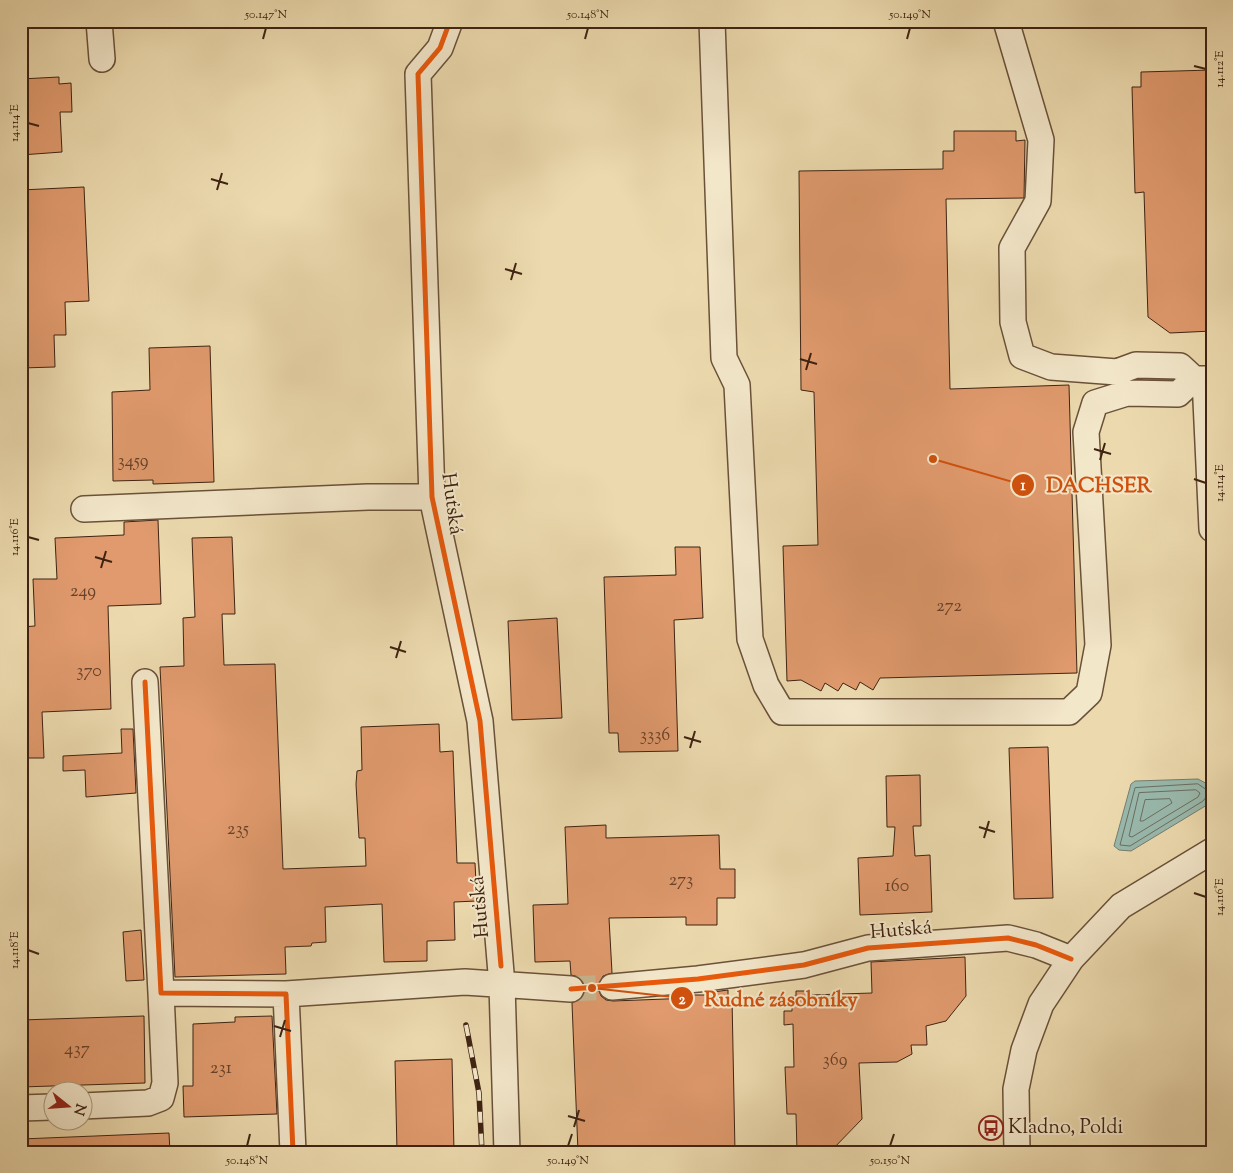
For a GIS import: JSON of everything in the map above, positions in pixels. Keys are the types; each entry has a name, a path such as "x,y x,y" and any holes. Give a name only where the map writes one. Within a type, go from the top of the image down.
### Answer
{"street":[{"path":"99,21 102,59"},
{"name":"Huťská","path":"450,21 440,48 418,74 432,497 480,721 502,976 507,1152"},
{"path":"712,21 724,358 737,385 750,639 766,685 782,712 1069,712 1089,693 1098,645 1086,432 1095,403 1090,383 1081,369"},
{"path":"1006,21 1041,140 1038,201 1012,248 1013,322 1022,356 1051,367 1116,372 1136,365 1180,366 1204,379"},
{"path":"1095,403 1127,393 1178,394 1204,379"},
{"path":"1204,379 1212,528"},
{"path":"84,509 368,497 432,497"},
{"path":"92,1106 148,1103 161,1098 165,1083 145,682"},
{"path":"1017,1152 1016,1089 1024,1050 1040,1004 1071,959 1121,906 1212,851"},
{"name":"Huťská","path":"612,986 698,979 804,965 868,948 1008,938 1036,945 1071,959"},
{"path":"161,993 286,994 458,982 502,976 571,990"},
{"path":"286,994 292,1152"},
{"path":"21,1108 42,1107"}],"water":[{"path":"1198,779 1211,786 1207,805 1131,851 1119,850 1114,846 1131,784 1135,781"}],"building":[{"path":"1212,70 1212,331 1170,333 1148,317 1144,192 1135,193 1132,87 1141,87 1141,72"},
{"path":"59,77 59,84 71,83 72,112 60,112 62,152 21,155 21,79"},
{"path":"954,131 1016,131 1016,141 1025,140 1024,198 946,199 950,389 1069,385 1077,673 880,678 873,690 860,682 856,690 843,683 838,691 825,683 821,691 801,680 787,681 783,546 818,545 814,392 801,390 799,171 943,169 943,151 954,151"},
{"path":"84,187 89,301 65,302 66,335 54,335 55,367 21,368 21,190"},
{"path":"210,346 214,482 153,484 153,480 113,481 112,392 150,390 149,348"},
{"path":"158,520 161,604 108,606 111,709 42,712 44,758 21,758 21,627 35,626 33,579 57,579 55,538 124,535 124,522"},
{"path":"232,537 235,614 222,614 224,665 275,664 283,869 366,866 365,838 359,838 356,784 357,771 362,770 361,727 439,724 440,752 453,751 457,863 475,863 477,901 454,902 455,940 427,941 427,961 384,962 382,904 325,907 326,942 312,943 311,946 285,947 286,974 175,977 160,667 184,666 183,618 195,617 192,538"},
{"path":"675,547 700,547 703,618 674,620 678,751 619,752 618,733 609,733 604,577 676,575"},
{"path":"557,618 562,718 512,720 508,621"},
{"path":"121,729 133,729 136,793 86,797 85,770 63,771 63,756 122,753"},
{"path":"1048,747 1053,898 1014,899 1009,748"},
{"path":"920,775 921,826 913,826 915,856 930,855 932,912 860,915 858,858 893,856 895,827 887,827 886,776"},
{"path":"606,825 606,838 719,835 720,869 735,869 735,898 717,898 717,925 686,925 686,917 609,918 612,973 603,976 598,988 601,996 606,1000 613,1001 692,998 692,995 713,995 713,992 728,990 728,997 732,998 735,1152 578,1152 572,1003 583,997 585,989 579,977 571,975 570,961 535,962 533,905 568,904 565,827"},
{"path":"141,930 144,980 126,981 123,932"},
{"path":"965,957 966,996 946,1021 926,1026 927,1045 911,1045 912,1054 897,1062 859,1063 862,1119 830,1152 797,1152 796,1114 787,1114 785,1067 794,1067 793,1024 784,1025 784,1011 792,1011 792,996 796,996 796,991 811,991 811,995 872,993 871,962"},
{"path":"144,1016 145,1083 92,1085 92,1080 42,1080 42,1086 21,1087 21,1020"},
{"path":"272,1016 277,1114 184,1117 183,1086 193,1086 193,1024 235,1022 235,1017"},
{"path":"452,1059 454,1152 397,1152 395,1061"},
{"path":"169,1133 170,1152 21,1152 21,1139"}],"tunnel":[{"path":"571,989 612,987"}],"railway":[{"path":"466,1025 479,1093 482,1152"}],"cycle path":[{"path":"450,21 440,48 418,74 432,497 480,721 501,966"},
{"path":"145,682 161,993 286,994 293,1152"},
{"path":"571,989 698,979 804,965 868,948 1008,938 1036,945 1071,959"}],"place":[{"name":"DACHSER","path":"933,459"},
{"name":"Rudné zásobníky","path":"592,988"},
{"name":"Kladno, Poldi","path":"991,1128"}]}
